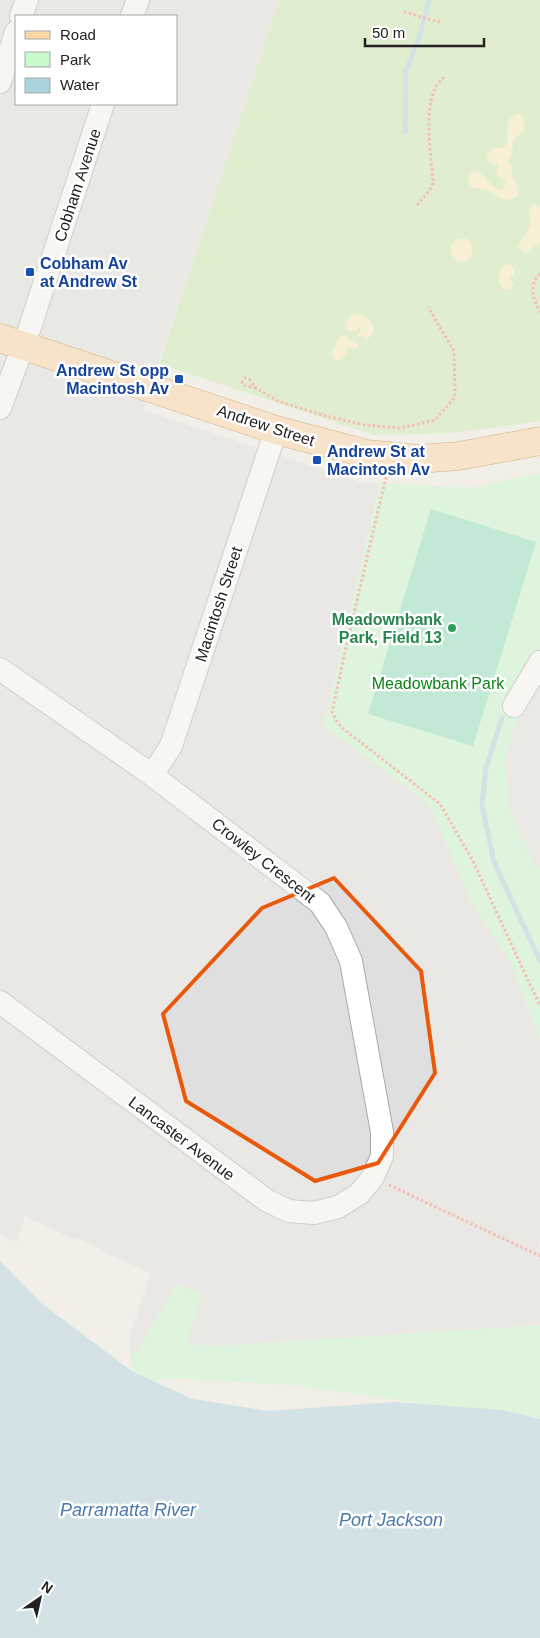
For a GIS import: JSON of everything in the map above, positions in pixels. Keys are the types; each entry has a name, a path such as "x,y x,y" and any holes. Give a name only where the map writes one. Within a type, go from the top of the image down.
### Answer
{"main road":[{"name":"Andrew Street","path":"11,342 276,430 367,454 418,458 459,456 540,441"}],"street":[{"path":"21,15 27,0"},
{"path":"132,15 138,0"},
{"path":"0,82 15,35"},
{"name":"Cobham Avenue","path":"0,408 11,342 104,105"},
{"name":"Macintosh Street","path":"152,775 172,746 276,430"},
{"path":"514,706 540,662"},
{"name":"Crowley Crescent","path":"0,669 152,775 320,903 336,927 351,961 382,1132 382,1156 373,1177"},
{"name":"Lancaster Avenue","path":"0,1002 266,1200 290,1211 314,1213 338,1207 359,1194 373,1177"}],"path":[{"path":"404,12 443,23"},
{"path":"417,205 430,190 432,183 429,125 431,102 436,87 445,76"},
{"path":"540,274 535,278 532,289 533,298 540,312"},
{"path":"256,388 278,402 322,416 365,425 400,428 436,420 455,398 454,351 428,307"},
{"path":"390,457 346,643 332,712 341,727 440,804 472,859 540,1006"},
{"path":"373,1177 413,1198 475,1224 540,1256"}],"highlighted area":[{"path":"334,878 421,971 435,1073 378,1163 315,1181 186,1101 163,1014 262,908"}],"shaded area":[{"path":"0,0 279,0 143,410 360,482 380,483 324,726 429,804 472,903 512,965 540,1039 540,1242 538,1246 540,1251 540,1325 215,1346 186,1344 202,1295 177,1284 137,1352 130,1353 129,1339 151,1273 25,1216 16,1242 0,1234"},
{"path":"540,686 540,866 537,868 509,810 505,760 515,723"}],"green space":[{"path":"279,0 540,0 540,421 453,433 374,435 159,364"},
{"name":"Meadowbank Park","path":"540,473 540,1039 512,965 472,903 429,804 324,726 380,483 470,488"},
{"name":"Meadownbank Park, Field 13","path":"431,509 536,542 473,746 368,714"},
{"path":"177,1284 202,1295 186,1344 215,1346 540,1325 540,1419 503,1410 441,1406 291,1385 163,1378 156,1382 133,1372 130,1353 137,1352"}],"sand":[{"path":"518,114 522,116 525,127 523,132 513,139 512,155 509,162 518,189 518,196 511,199 503,199 487,190 473,188 468,183 472,171 481,173 497,189 502,190 505,186 506,179 497,176 496,172 499,163 495,165 488,161 487,155 491,149 503,147 506,144 508,141 508,121"},
{"path":"534,204 540,206 540,242 525,254 518,247 530,226 529,211"},
{"path":"460,238 467,239 473,245 471,255 462,262 456,260 450,250 453,243"},
{"path":"504,265 510,265 514,268 514,275 509,279 514,283 511,290 504,289 500,284 498,276"},
{"path":"358,314 372,324 373,332 367,339 358,335 361,328 359,326 356,331 348,331 345,325 351,315"},
{"path":"343,335 349,340 358,343 358,347 354,349 348,348 346,350 347,353 339,360 335,360 332,353 340,337"}],"water":[{"name":"Port Jackson","path":"0,1261 41,1303 133,1372 193,1399 268,1411 394,1402 503,1410 540,1419 540,1638 0,1638"}],"waterway":[{"path":"405,132 406,71 420,35 429,0"},
{"path":"502,718 486,768 482,805 494,862 540,961"}],"place":[{"name":"Cobham Av at Andrew St","path":"30,272"},
{"name":"Andrew St opp Macintosh Av","path":"179,379"},
{"name":"Andrew St at Macintosh Av","path":"317,460"},
{"name":"Meadownbank Park, Field 13","path":"452,628"}],"water label":[{"name":"Parramatta River","path":"128,1510"}]}
